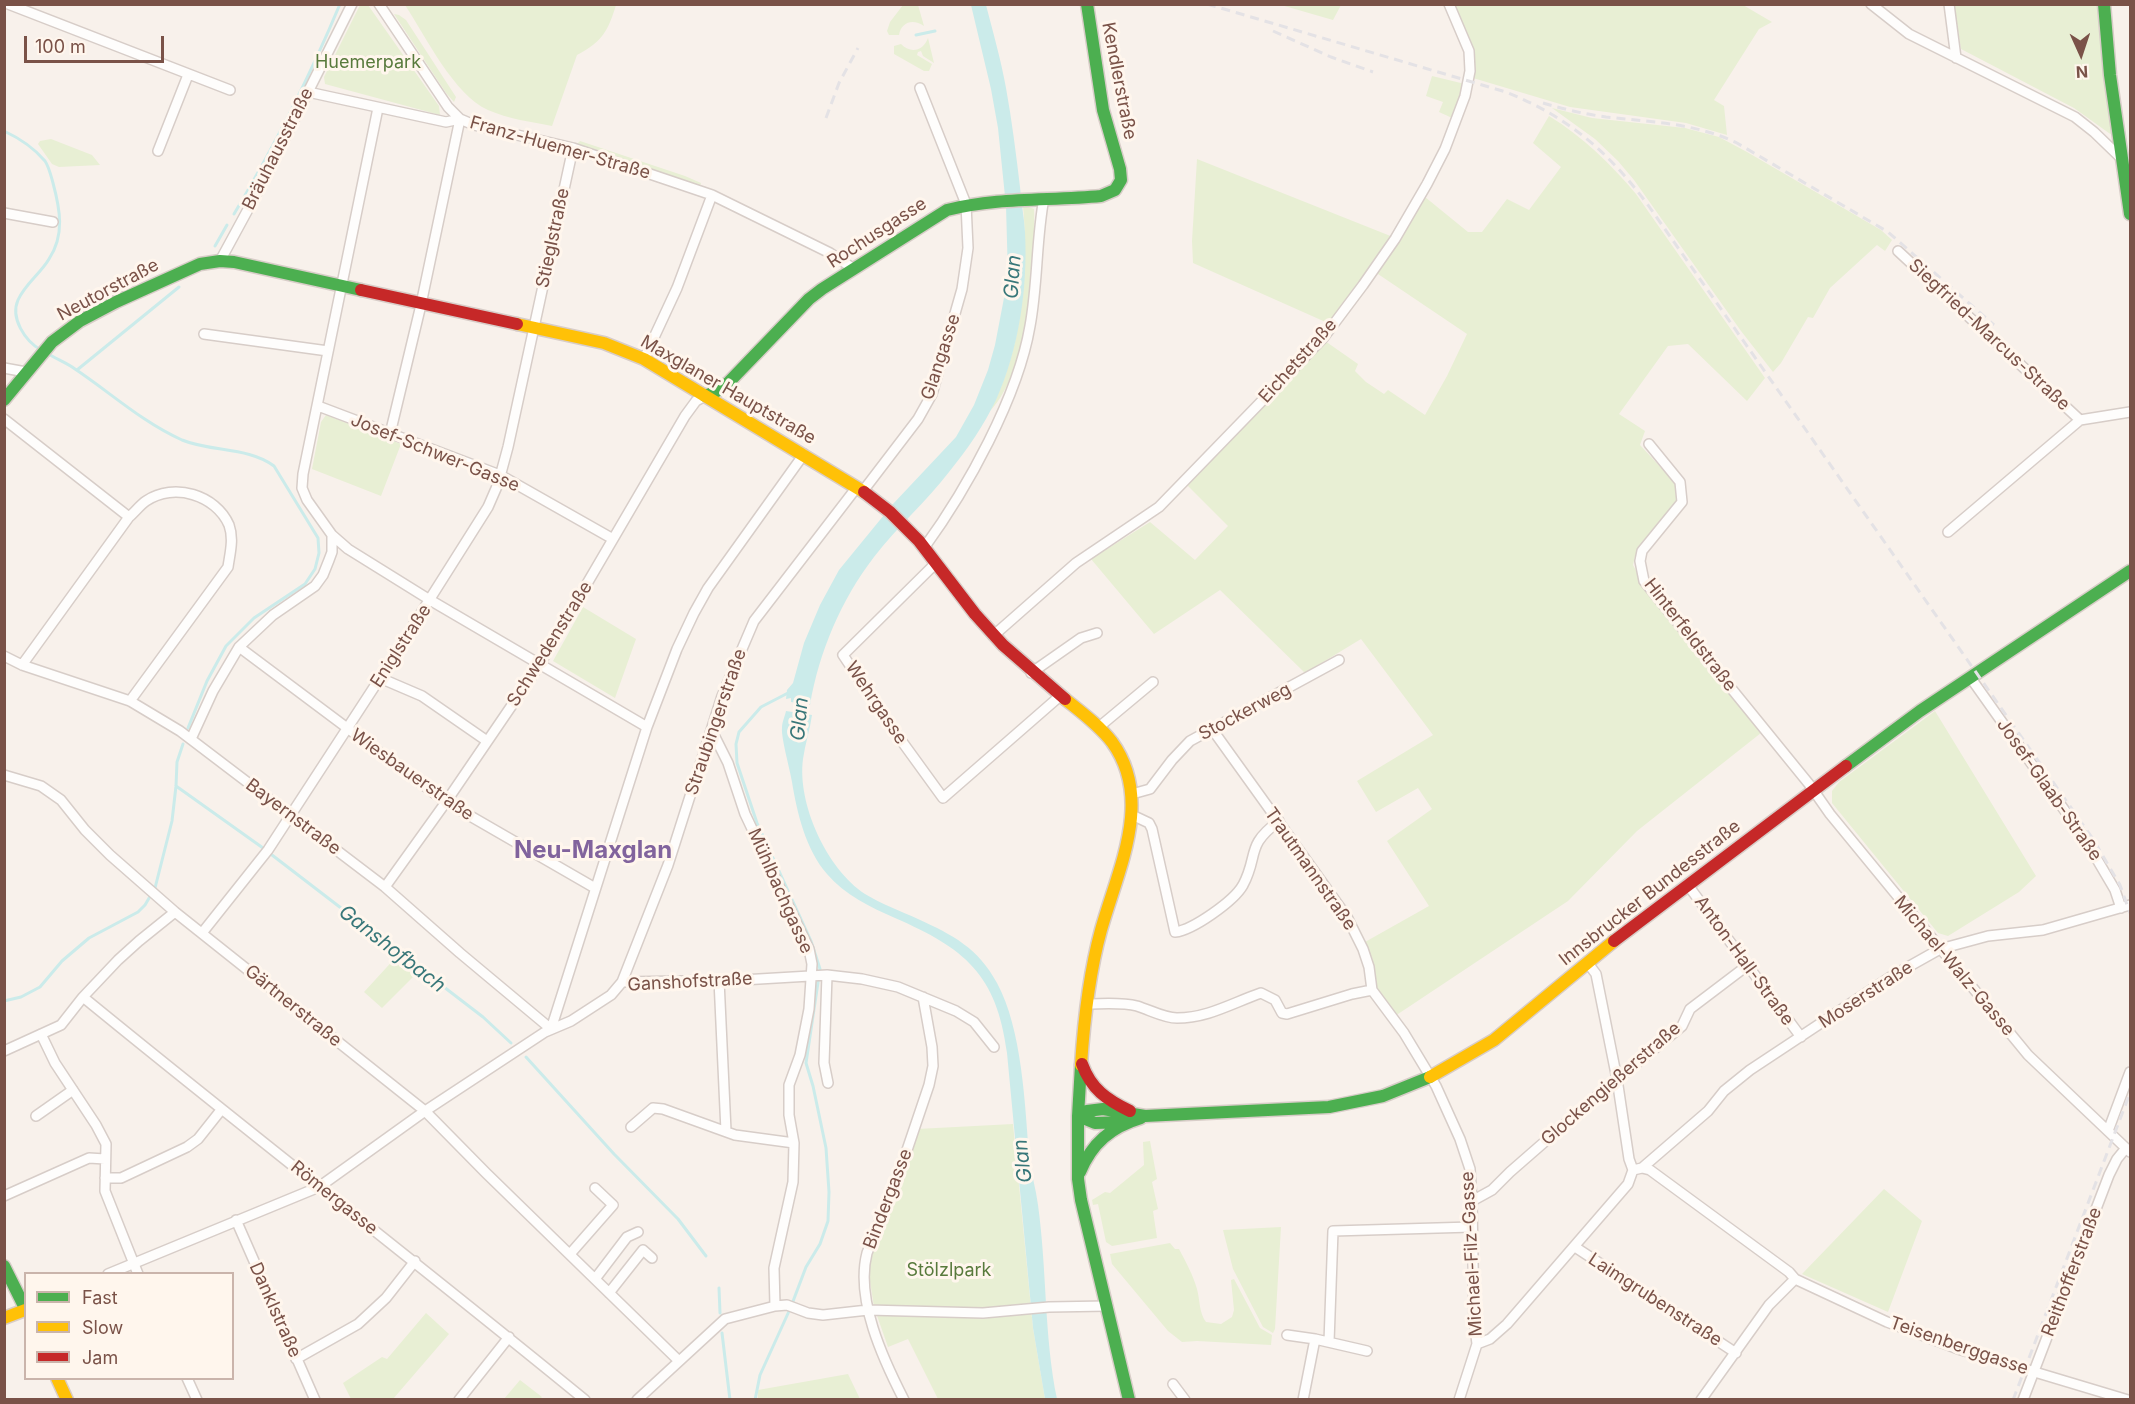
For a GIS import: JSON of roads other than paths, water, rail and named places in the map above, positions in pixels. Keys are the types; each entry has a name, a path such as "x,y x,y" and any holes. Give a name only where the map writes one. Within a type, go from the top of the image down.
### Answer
{"street":[{"path":"8,4 230,90"},
{"name":"Bräuhausstraße","path":"220,261 264,180 352,4"},
{"name":"Franz-Huemer-Straße","path":"379,4 448,107 460,119 491,131 573,148 712,195 826,252 854,269"},
{"name":"Kendlerstraße","path":"1087,4 1102,103 1121,175 1118,187 1109,194"},
{"name":"Eichetstraße","path":"993,636 1076,563 1159,507 1324,338 1363,285 1395,239 1427,184 1445,149 1465,96 1470,70 1469,51 1449,4"},
{"path":"1871,4 1909,34 2075,117 2123,160"},
{"path":"1949,4 1956,58"},
{"path":"2104,4 2112,86 2129,191 2130,214"},
{"path":"158,151 188,75"},
{"name":"Glangasse","path":"860,489 918,419 932,394 962,289 968,248 966,204 920,87"},
{"name":"Franz-Huemer-Straße","path":"308,92 446,122 460,119"},
{"path":"378,108 303,474 302,488 307,500 332,535 348,549 430,600 647,727"},
{"path":"390,434 421,303 460,119"},
{"name":"Stieglstraße","path":"533,327 573,148"},
{"name":"Rochusgasse","path":"705,396 729,382 809,299 947,210 966,204 1002,200 1079,198 1109,194"},
{"path":"644,359 677,288 712,195"},
{"path":"924,548 968,480 1001,414 1022,360 1036,285 1044,198"},
{"path":"4,213 53,222"},
{"name":"Siegfried-Marcus-Straße","path":"1898,251 2080,420"},
{"name":"Maxglaner Hauptstraße","path":"220,261 239,263 603,343 644,359 804,454 860,489 903,526 924,548 993,636 1032,673 1099,728 1114,745 1127,770 1132,794 1132,814 1127,844 1100,931 1086,1004 1078,1116"},
{"name":"Neutorstraße","path":"4,400 43,351 80,321 200,264 220,261"},
{"name":"Eniglstraße","path":"202,933 268,850 488,507 500,475 533,327"},
{"path":"204,334 328,351"},
{"path":"4,368 26,372"},
{"name":"Schwedenstraße","path":"385,887 540,664 686,416 696,401 705,396"},
{"name":"Josef-Schwer-Gasse","path":"318,406 500,475 613,539"},
{"name":"Siegfried-Marcus-Straße","path":"1948,532 2080,420 2130,412"},
{"path":"4,419 129,517"},
{"name":"Hinterfeldstraße","path":"1649,444 1680,482 1682,502 1642,552 1640,561 1644,581 1812,791"},
{"path":"551,1029 647,727 677,649 708,588 804,454"},
{"name":"Straubingerstraße","path":"622,982 668,865 733,667 754,621 860,489"},
{"path":"22,664 129,517 146,501 158,495 176,491 193,494 209,501 221,512 229,526 232,543 228,567 130,701"},
{"path":"190,738 213,691 239,647 273,615 315,586 332,552 332,535"},
{"name":"Wehrgasse","path":"936,563 843,655 943,798 1060,696"},
{"name":"Innsbrucker Bundesstraße","path":"1078,1116 1087,1111 1103,1109 1145,1116 1329,1107 1383,1096 1431,1077 1494,1040 1587,962 1687,884 1920,711 2130,571"},
{"path":"1032,673 1081,638 1097,633"},
{"name":"Wiesbauerstraße","path":"239,647 446,802 595,888"},
{"name":"Bayernstraße","path":"4,656 130,701 180,731 385,887 551,1029"},
{"name":"Stockerweg","path":"1132,794 1150,789 1190,741 1339,660"},
{"name":"Josef-Glaab-Straße","path":"1970,676 2085,839 2126,906"},
{"path":"380,678 422,696 488,741"},
{"path":"1099,728 1153,682"},
{"name":"Trautmannstraße","path":"1212,729 1347,917 1363,949 1369,967 1372,990 1404,1033 1431,1077"},
{"name":"Mühlbachgasse","path":"712,731 728,763 745,814 820,975 824,1063 828,1083"},
{"name":"Gärtnerstraße","path":"4,775 41,786 61,800 86,830 153,893 425,1111 679,1360"},
{"name":"Michael-Walz-Gasse","path":"1812,791 2028,1054 2128,1150"},
{"path":"1132,814 1149,822 1152,830 1175,932 1181,932 1195,925 1236,894 1246,878 1254,847 1259,839 1279,821"},
{"name":"Anton-Hall-Straße","path":"1687,884 1801,1037"},
{"name":"Moserstraße","path":"1477,1344 1490,1339 1507,1324 1628,1184 1638,1169 1708,1111 1724,1091 1750,1070 1892,976 1940,949 1988,936 2043,930 2126,906"},
{"path":"4,1051 61,1025 83,997 139,941 176,912"},
{"path":"1587,962 1596,974 1617,1079 1629,1159 1638,1169"},
{"name":"Glockengießerstraße","path":"1472,1201 1492,1190 1617,1079 1682,1026 1690,1010 1748,965"},
{"name":"Mühlbachgasse","path":"775,1306 774,1268 793,1182 794,1143 789,1115 789,1085 800,1055 809,1009 820,975"},
{"name":"Ganshofstraße","path":"112,1272 319,1187 425,1111 551,1029 571,1021 611,995 622,982 820,975 862,979 889,985 923,997 966,1016 994,1047"},
{"path":"719,980 726,1131"},
{"path":"1086,1004 1135,1005 1175,1018 1198,1017 1217,1012 1240,1000 1261,993 1275,1000 1282,1013 1287,1014 1372,990"},
{"name":"Römergasse","path":"83,997 221,1110 415,1261 585,1400"},
{"name":"Bindergasse","path":"904,1400 892,1375 868,1310 865,1269 867,1252 905,1156 929,1085 933,1066 932,1047 923,997"},
{"path":"41,1034 56,1063 106,1144 105,1191 137,1272"},
{"path":"1081,1061 1091,1084 1099,1094 1145,1116"},
{"path":"2108,1131 2130,1072"},
{"name":"Michael-Filz-Gasse","path":"1431,1077 1460,1139 1470,1169 1474,1319 1477,1344 1459,1400"},
{"path":"36,1116 73,1090"},
{"path":"631,1127 653,1108 663,1109 735,1135 794,1143"},
{"path":"105,1178 121,1178 187,1147 198,1139 221,1110"},
{"path":"1078,1116 1097,1124 1128,1121"},
{"path":"1078,1116 1078,1179 1081,1200 1129,1400"},
{"name":"Innsbrucker Bundesstraße","path":"1078,1179 1085,1158 1093,1145 1115,1127 1145,1116"},
{"name":"Reithofferstraße","path":"2023,1400 2109,1175 2117,1159 2128,1150"},
{"path":"4,1196 89,1158 105,1159"},
{"name":"Teisenberggasse","path":"1638,1169 1650,1170 1789,1272 1795,1279 1919,1335 2128,1400"},
{"path":"570,1254 613,1205 595,1188"},
{"name":"Danklstraße","path":"236,1220 315,1400"},
{"path":"1329,1342 1334,1231 1472,1227"},
{"path":"595,1279 627,1237 638,1232"},
{"name":"Laimgrubenstraße","path":"1575,1246 1736,1353"},
{"path":"609,1293 643,1250 652,1258"},
{"path":"296,1359 358,1324 386,1298 415,1261"},
{"path":"4,1266 24,1308"},
{"path":"1701,1400 1769,1305 1795,1279"},
{"path":"637,1400 722,1322 775,1306 787,1305 816,1315 868,1310 943,1313 1107,1306"},
{"path":"4,1318 24,1310"},
{"path":"1287,1335 1367,1351"},
{"path":"459,1400 509,1337"},
{"path":"1303,1400 1316,1339"},
{"path":"58,1380 67,1400"},
{"path":"188,1380 197,1400"},
{"path":"1173,1384 1185,1400"}],"water":[{"name":"Glan","path":"971,5 986,5 999,57 1010,113 1024,220 1026,253 1023,296 1011,360 996,400 969,446 940,483 874,557 851,591 826,646 810,705 791,702 791,698 786,699 787,690 793,683 804,643 820,605 839,570 893,504 956,437 974,405 995,345 1008,277 1006,206 998,128"},
{"name":"Glan","path":"786,711 812,715 803,759 802,777 805,796 818,834 838,869 865,894 964,944 982,960 990,971 1005,1002 1012,1022 1021,1067 1029,1156 1041,1229 1050,1351 1057,1399 1045,1399 1033,1328 1007,1053 995,1003 985,983 958,953 919,929 858,900 827,874 808,843 797,806 782,733"}],"waterway":[{"path":"234,214 291,111 340,4"},
{"path":"916,35 935,31"},
{"path":"4,131 26,144 45,161 58,202 60,222 54,250 46,264 21,294 16,307 20,328 41,350"},
{"path":"215,246 227,225"},
{"path":"77,370 179,287"},
{"path":"47,353 72,367 167,433 193,444 253,456 274,466 318,538 319,553 315,569 305,584 254,618 226,646 207,681 188,728"},
{"name":"Glan","path":"788,693 761,707 739,732 736,744 737,763 757,823 811,941 820,969 806,1063 826,1148 828,1221 820,1244 806,1267 792,1304"},
{"path":"4,1001 21,997 40,987 62,961 89,938 138,912 145,905 155,888 172,821 177,762 183,744"},
{"name":"Ganshofbach","path":"176,786 263,848"},
{"name":"Ganshofbach","path":"272,855 483,1017 511,1043"},
{"name":"Ganshofbach","path":"526,1057 614,1154 678,1219 706,1256"},
{"name":"Ganshofbach","path":"719,1288 720,1313"},
{"path":"755,1400 760,1375 790,1309"},
{"name":"Ganshofbach","path":"722,1333 730,1400"}],"railway":[{"path":"1207,4 1506,92 1549,113 1602,152 1648,205 2093,839 2120,885 2130,913"},
{"path":"1273,31 1331,57 1373,72"},
{"path":"826,118 839,83 858,48"},
{"path":"1543,103 1598,116 1689,127 1737,143 1888,232 1994,325"},
{"path":"2013,1400 2130,1093"}],"district":[{"name":"Neu-Maxglan","path":"593,851"}],"park label":[{"name":"Huemerpark","path":"368,63"},
{"name":"Stölzlpark","path":"949,1271"}]}
